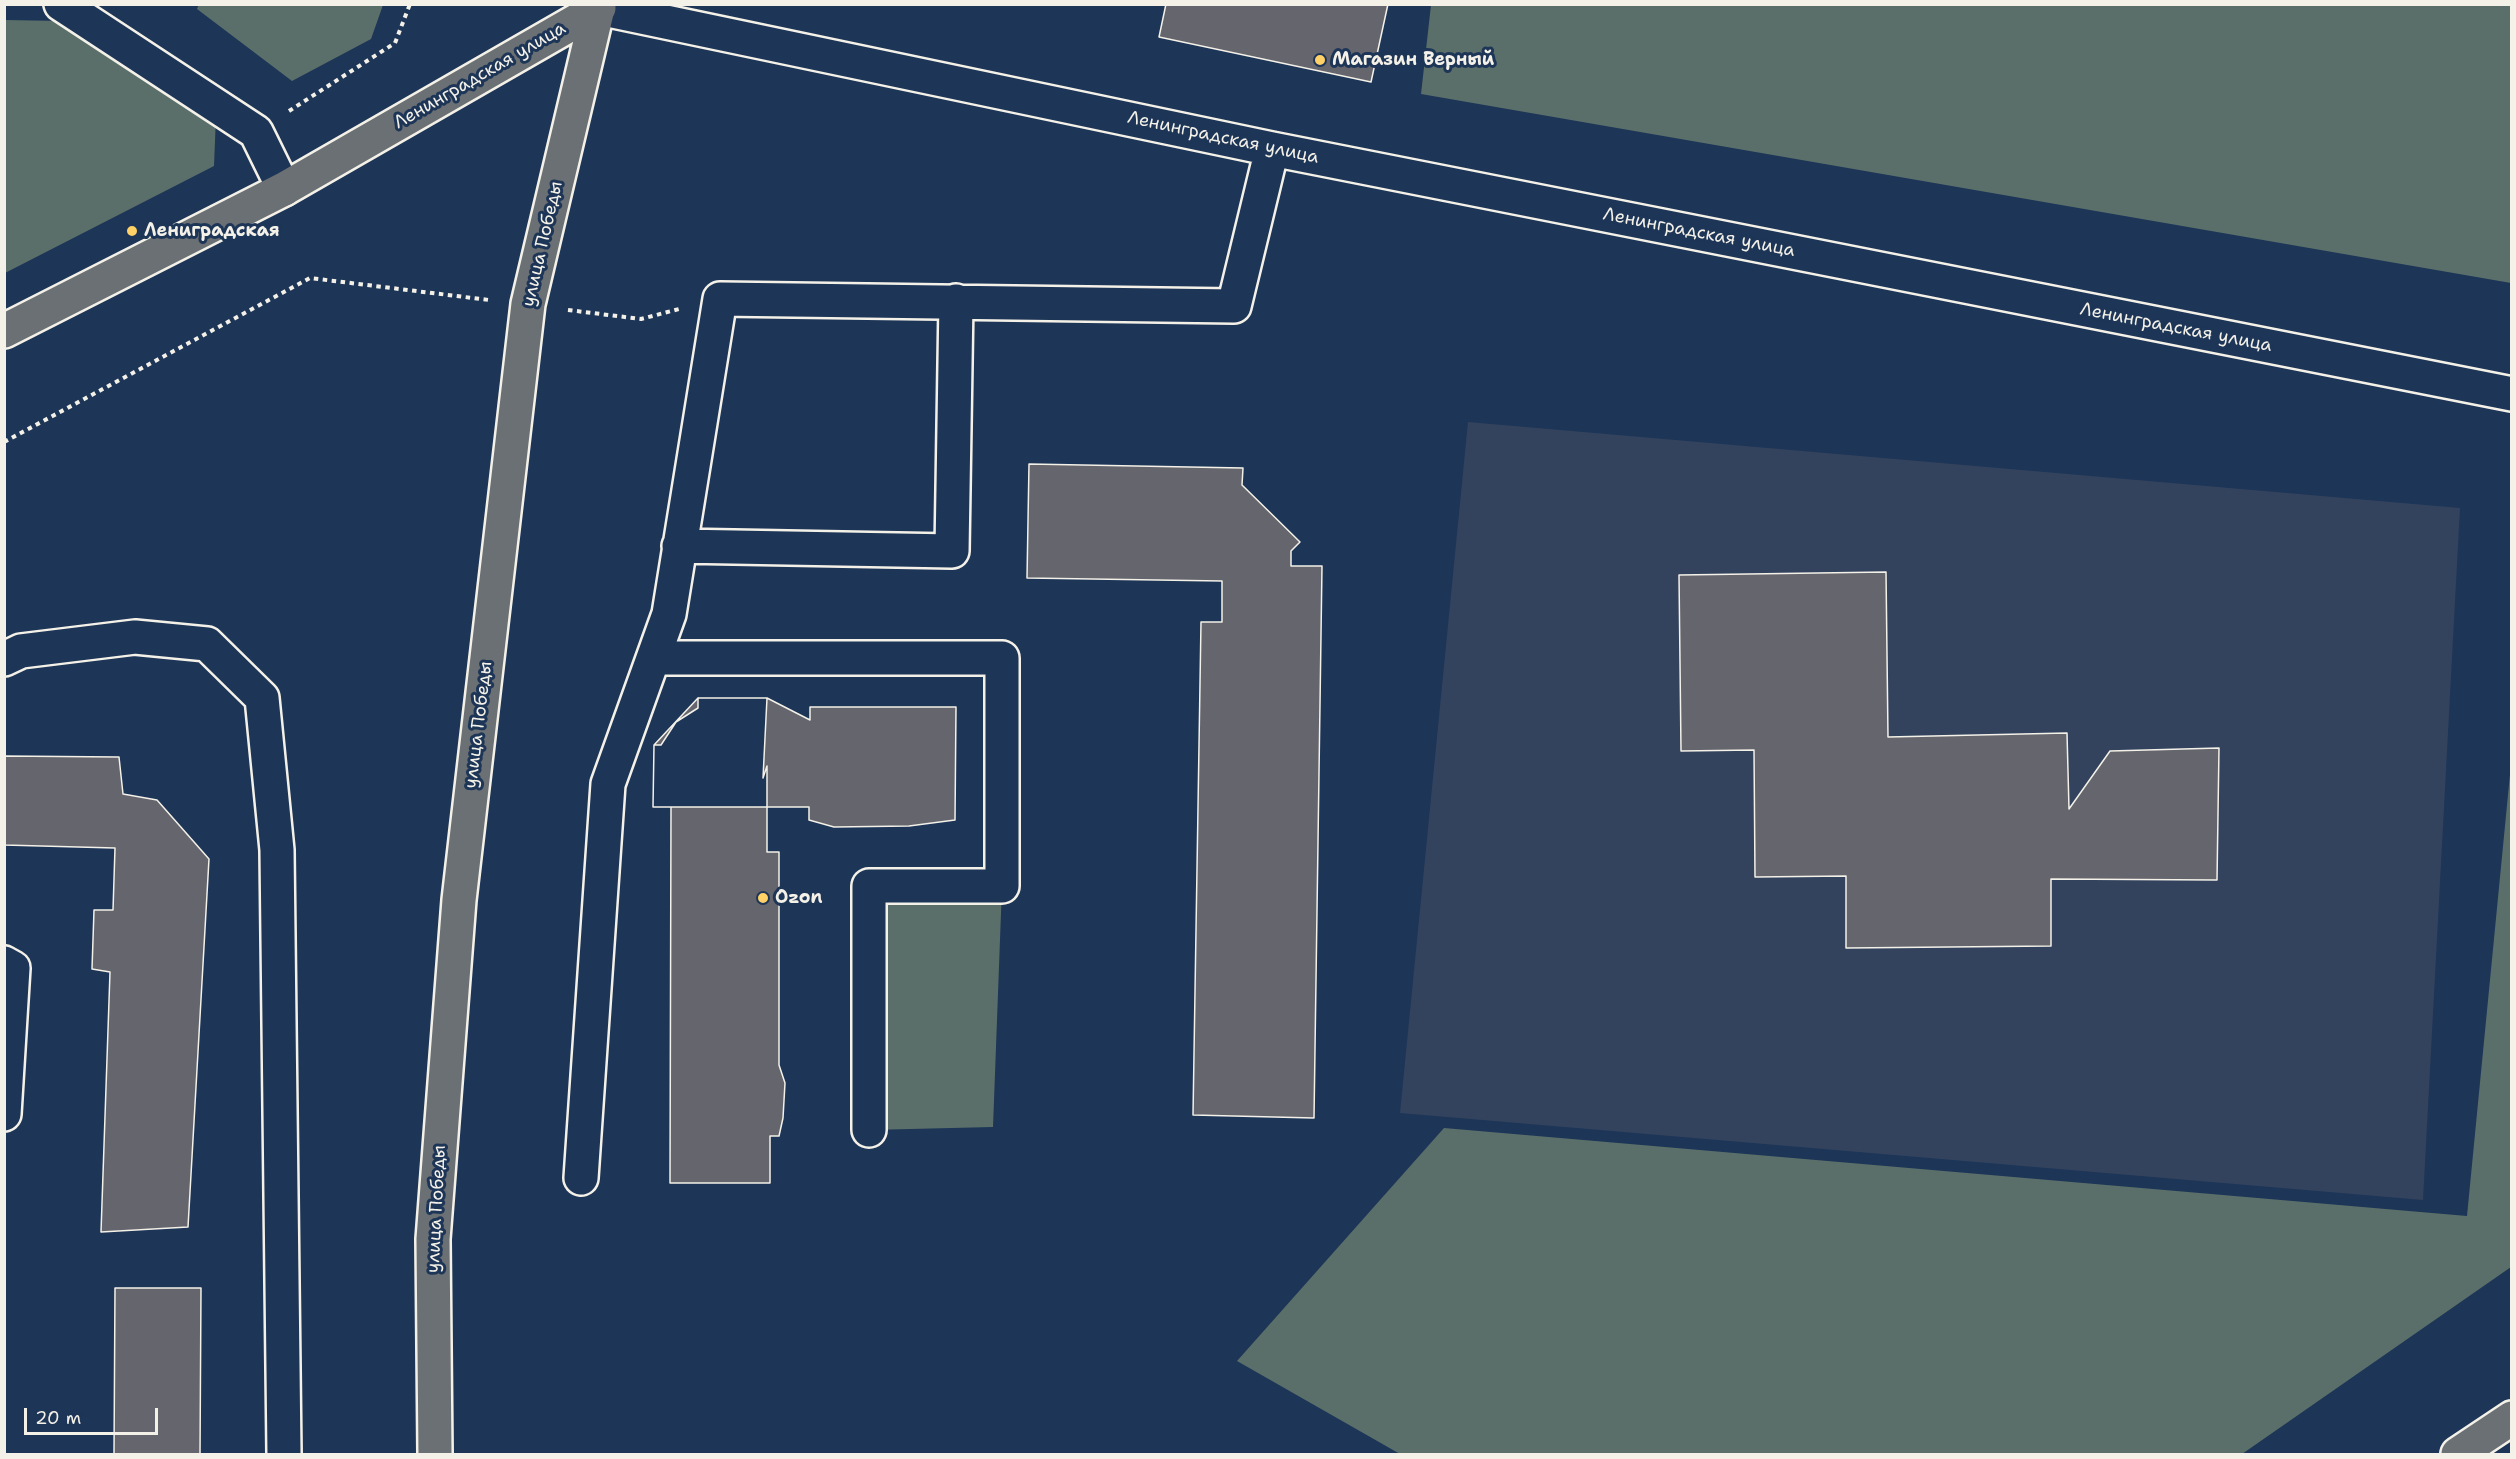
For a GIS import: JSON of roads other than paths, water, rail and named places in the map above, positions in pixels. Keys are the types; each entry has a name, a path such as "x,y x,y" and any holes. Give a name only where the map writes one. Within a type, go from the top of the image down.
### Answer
{"main road":[{"name":"Ленинградская улица","path":"4,331 284,189 599,6"},
{"name":"улица Победы","path":"435,1455 432,1239 456,935 528,304 599,6"},
{"path":"2458,1455 2511,1418"}],"street":[{"path":"61,4 256,132 284,189"},
{"name":"Ленинградская улица","path":"599,6 1272,148 2511,394"},
{"path":"581,1178 608,784 669,614 720,298 1234,306 1272,148"},
{"path":"679,546 952,551 957,302"},
{"path":"4,659 21,651 135,637 207,644 262,698 277,850 284,1455"},
{"path":"655,658 1002,658 1002,886 869,886 869,1130"},
{"path":"4,963 13,968 4,1114"}],"place":[{"name":"Магазин Верный","path":"1320,60"},
{"name":"Лениградская","path":"132,231"},
{"name":"Ozon","path":"763,898"}]}
